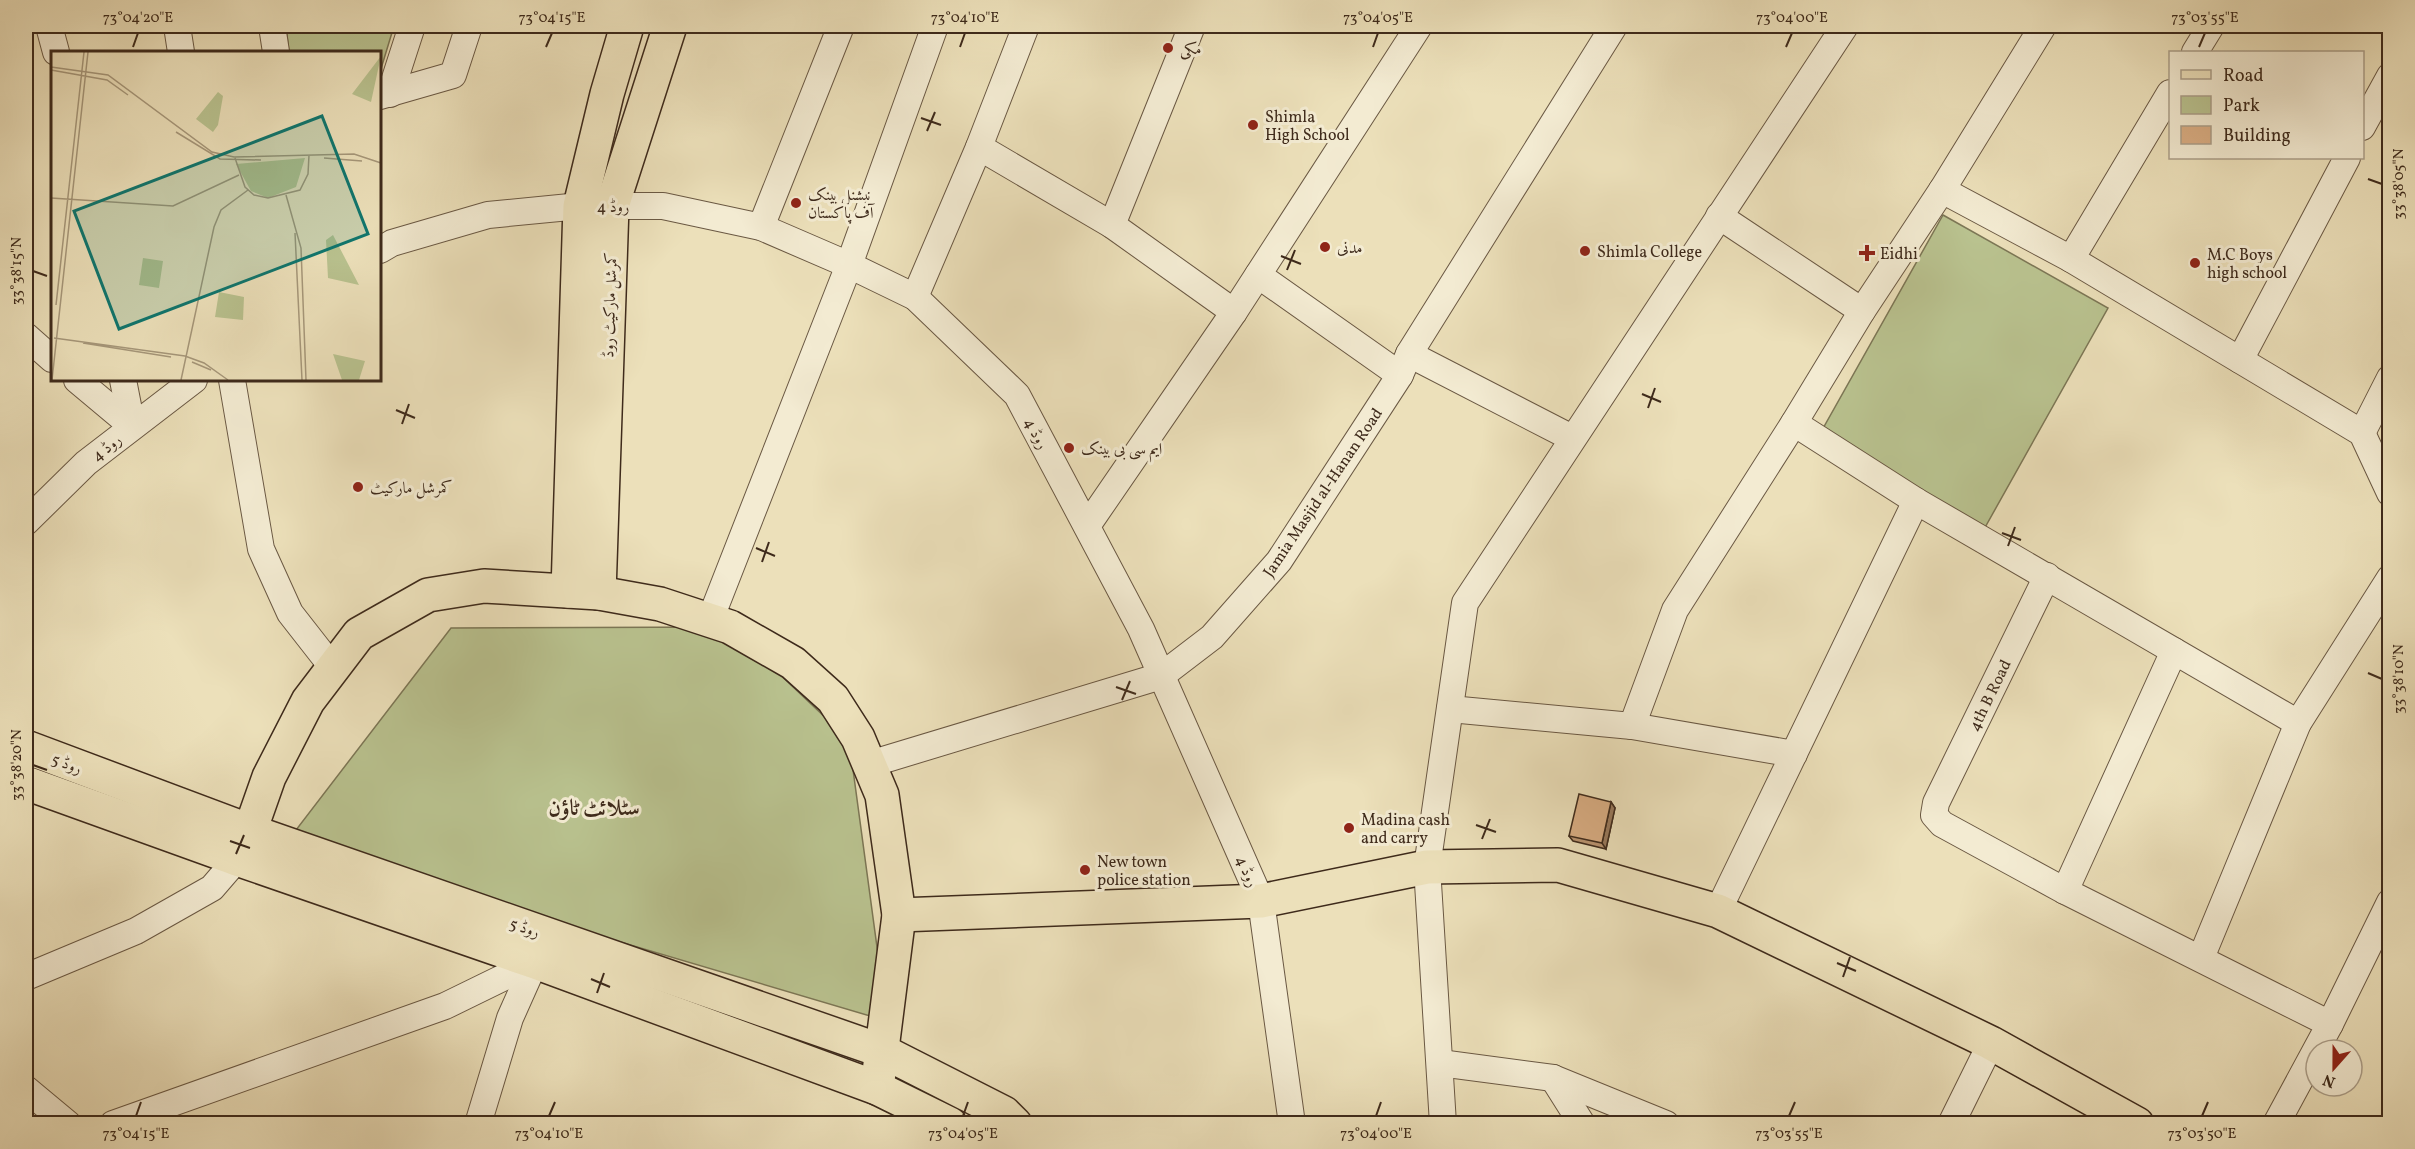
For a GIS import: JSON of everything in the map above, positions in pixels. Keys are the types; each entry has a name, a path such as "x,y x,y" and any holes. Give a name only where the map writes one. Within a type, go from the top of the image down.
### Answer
{"main road":[{"name":"کمرشل مارکیٹ روڈ","path":"584,592 580,206 607,94 627,26"},
{"name":"کمرشل مارکیٹ روڈ","path":"584,592 612,206 670,26"},
{"path":"244,845 269,777 308,701 359,634 428,595 484,586 584,592 660,604 730,627 793,663 833,699 858,738 882,795 899,915 877,1088"},
{"name":"روڈ 5","path":"26,747 244,845 535,962 877,1088 950,1124"},
{"name":"روڈ 5","path":"26,783 244,845 882,1051 1004,1113 1015,1124"},
{"path":"899,915 1261,901 1427,867 1558,865 1718,911 1991,1043 2138,1124"}],"street":[{"path":"49,26 56,51"},
{"path":"177,26 182,51"},
{"path":"272,26 276,51"},
{"path":"385,95 412,26"},
{"path":"385,95 453,75 469,26"},
{"path":"760,227 841,26"},
{"path":"710,620 849,265 935,26"},
{"path":"915,297 979,147 1026,26"},
{"path":"1112,225 1192,26"},
{"path":"1087,526 1234,312 1419,26"},
{"name":"Jamia Masjid al-Hanan Road","path":"870,764 1161,676 1212,637 1279,561 1405,364 1614,26"},
{"path":"1443,1124 1427,867 1465,603 1845,26"},
{"path":"1632,726 1675,610 1862,311 1942,190 2043,26"},
{"path":"2196,51 2211,26"},
{"path":"2364,123 2390,76"},
{"path":"2071,259 2169,95"},
{"path":"979,147 1112,225 1234,312"},
{"path":"2240,360 2346,159"},
{"path":"1942,190 2071,259 2362,433 2390,493"},
{"name":"روڈ 4","path":"381,249 392,243 488,215 580,206 663,206 760,227 849,265 915,297 1017,395 1141,629 1261,901 1292,1124"},
{"path":"1719,216 1862,311"},
{"path":"1258,275 1405,364 1572,438"},
{"path":"26,336 51,358"},
{"path":"2362,433 2390,378"},
{"path":"78,381 132,426"},
{"path":"123,381 132,426"},
{"name":"روڈ 4","path":"26,522 87,463 193,381"},
{"path":"232,381 261,549 290,613 333,668"},
{"path":"1794,423 1916,501 2298,723"},
{"path":"1718,911 1916,501"},
{"name":"4th B Road","path":"2046,576 1936,803 1934,815 1942,824 2066,891"},
{"path":"2201,958 2298,723 2390,578"},
{"path":"2174,651 2066,891 2330,1024"},
{"path":"1450,709 1632,726 1794,754"},
{"path":"26,977 136,931 212,888 244,845"},
{"path":"2276,1124 2330,1024 2390,902"},
{"path":"126,1121 445,1006 535,962"},
{"path":"478,1124 510,1018 535,962"},
{"path":"1951,1124 1991,1043"},
{"path":"1440,1064 1553,1078 1666,1124"},
{"path":"1553,1078 1582,1124"},
{"path":"26,1089 68,1124"}],"green space":[{"path":"286,26 394,26 381,69 381,51 289,51"},
{"path":"1943,215 2108,308 1983,531 1821,432"},
{"path":"730,627 849,740 887,1021 286,843 451,628"}],"building":[{"path":"1579,794 1611,802 1602,843 1569,836"}],"place":[{"name":"مکی","path":"1168,48"},
{"name":"Shimla High School","path":"1253,125"},
{"name":"نیشنل بینک آف پاکستان","path":"796,203"},
{"name":"مدنی","path":"1325,247"},
{"name":"Shimla College","path":"1585,251"},
{"name":"Eidhi","path":"1867,253"},
{"name":"M.C Boys high school","path":"2195,263"},
{"name":"ایم سی بی بینک","path":"1069,448"},
{"name":"کمرشل مارکیٹ","path":"358,487"},
{"name":"Madina cash and carry","path":"1349,828"},
{"name":"New town police station","path":"1085,870"}],"district":[{"name":"سٹلائٹ ٹاؤن","path":"594,807"}]}
